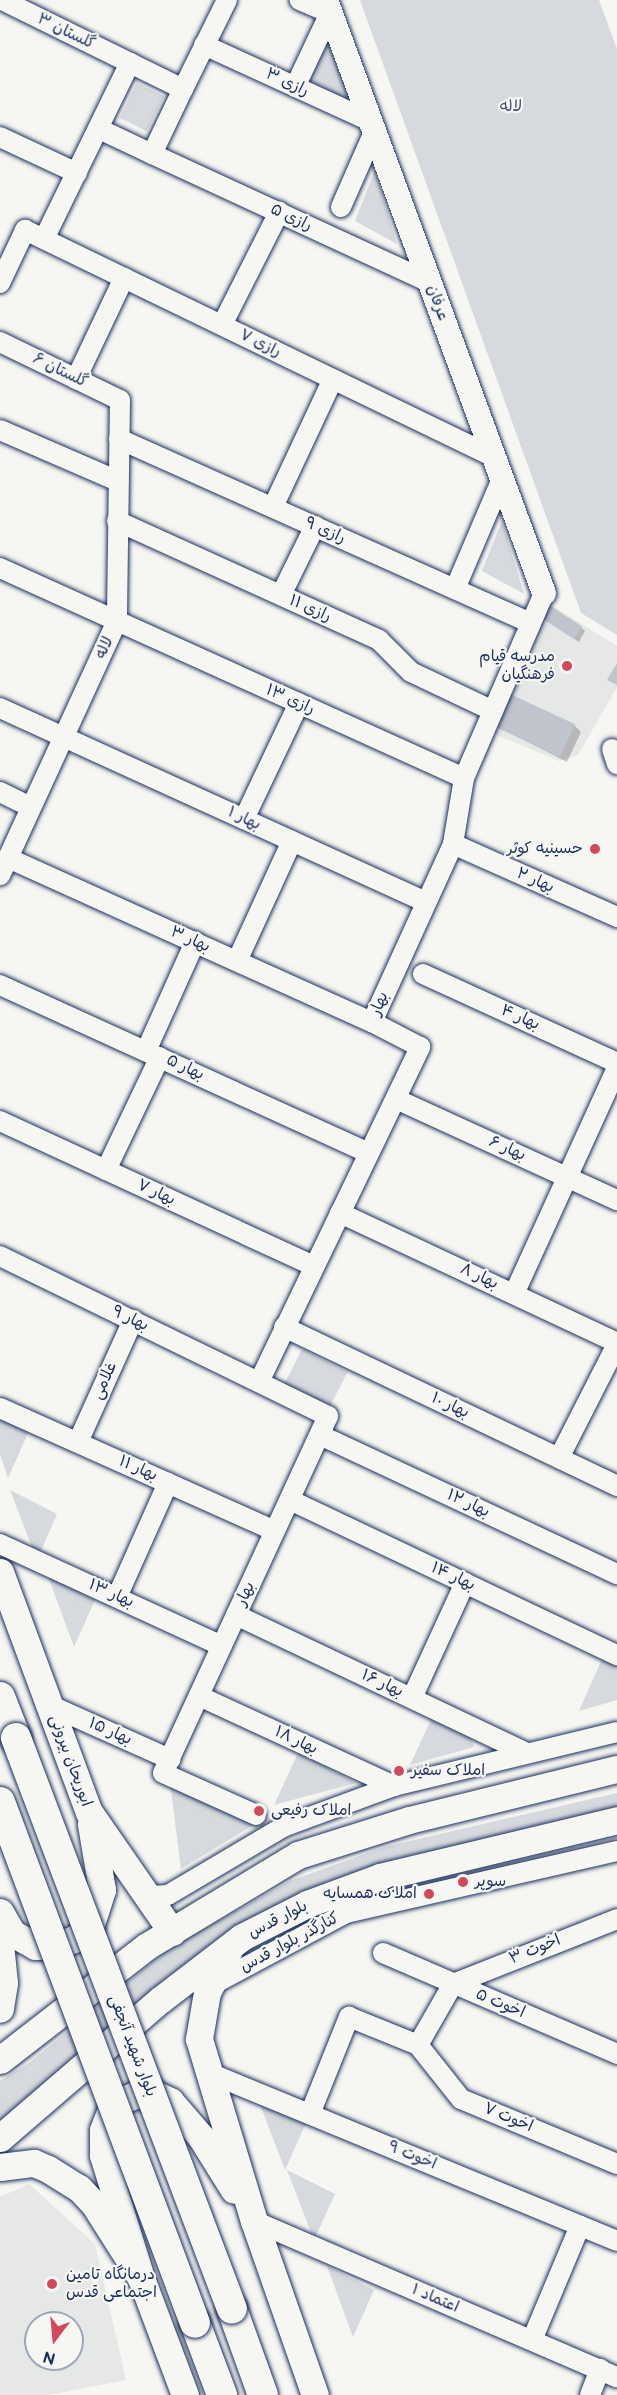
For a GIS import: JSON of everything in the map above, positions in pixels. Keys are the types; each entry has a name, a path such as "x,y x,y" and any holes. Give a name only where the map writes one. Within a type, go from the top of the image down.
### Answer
{"main road":[{"name":"ابوریحان بیرونی","path":"0,1572 89,1812 138,1889 172,1932"},
{"name":"بلوار شهید آنجفی","path":"0,1697 263,2395"},
{"path":"0,2060 147,1946 298,1855 409,1821 617,1769"},
{"path":"0,1802 222,2395"},
{"path":"0,1912 12,1933 36,1946 65,1943 90,1927 102,1890 89,1812"},
{"name":"بلوار قدس","path":"0,2138 160,2000 232,1942 308,1904 380,1876 617,1820"},
{"path":"232,1942 210,1986 199,2039 207,2072 254,2221 315,2395"},
{"path":"0,1944 4,1983 0,2009"},
{"path":"185,2395 141,2278 104,2155 103,2130 110,2112 121,2101 135,2095 155,2094 170,2101 201,2137 254,2221"},
{"path":"0,2167 34,2163 64,2176 94,2204 141,2278"}],"street":[{"name":"گلستان ۳","path":"2,0 183,88"},
{"path":"152,154 227,0"},
{"path":"296,87 328,7 300,0"},
{"name":"عرفان","path":"328,7 544,593"},
{"name":"رازی ۳","path":"204,45 296,87 372,127"},
{"path":"44,240 130,63"},
{"path":"341,207 372,127"},
{"name":"رازی ۵","path":"99,129 429,282"},
{"path":"0,137 77,173"},
{"path":"222,325 279,212"},
{"name":"رازی ۷","path":"0,283 25,230 333,379 498,468"},
{"path":"76,379 124,278"},
{"name":"گلستان ۶","path":"0,342 120,400"},
{"path":"273,507 333,379"},
{"name":"لاله","path":"4,867 117,621 120,400"},
{"path":"0,430 118,481"},
{"name":"رازی ۹","path":"119,439 531,622"},
{"path":"455,589 498,468"},
{"name":"رازی ۱۱","path":"117,522 379,640 411,672 493,711"},
{"path":"281,595 315,526"},
{"name":"رازی ۱۳","path":"0,568 464,778"},
{"name":"بهار","path":"259,1382 312,1265 340,1213 420,1047 372,1022 453,844 464,778 544,593"},
{"path":"244,819 299,703"},
{"name":"بهار ۱","path":"0,708 425,902"},
{"path":"0,792 31,807"},
{"path":"237,961 292,841"},
{"name":"بهار ۲","path":"453,844 617,918"},
{"name":"بهار ۳","path":"4,867 195,942 372,1022"},
{"path":"106,1170 195,942"},
{"name":"بهار ۴","path":"423,974 617,1062"},
{"name":"بهار ۵","path":"0,984 369,1153"},
{"path":"514,1294 617,1068"},
{"name":"بهار ۶","path":"396,1099 617,1200"},
{"name":"بهار ۷","path":"0,1121 312,1265"},
{"name":"بهار ۸","path":"340,1213 617,1343"},
{"name":"بهار ۹","path":"0,1256 328,1416"},
{"name":"غلامی","path":"78,1442 133,1320"},
{"name":"بهار ۱۰","path":"284,1327 617,1486"},
{"path":"559,1458 617,1343"},
{"name":"بهار ۱۱","path":"0,1408 275,1531"},
{"name":"بهار","path":"167,1766 328,1416"},
{"name":"بهار ۱۲","path":"320,1435 617,1574"},
{"path":"117,1597 168,1483"},
{"name":"بهار ۱۴","path":"290,1500 617,1655"},
{"name":"بهار ۱۳","path":"0,1544 222,1646"},
{"path":"412,1698 465,1583"},
{"name":"بهار ۱۶","path":"236,1615 527,1753"},
{"name":"بهار ۱۸","path":"199,1696 394,1786"},
{"name":"بهار ۱۵","path":"49,1705 256,1815"},
{"path":"138,1889 159,1897 185,1886 283,1827 394,1786 617,1732"},
{"name":"کنارگذر بلوار قدس","path":"210,1986 346,1913 617,1851"},
{"path":"172,1932 185,1886"},
{"name":"اخوت ۳","path":"453,1983 617,1919"},
{"name":"اخوت ۵","path":"383,1953 617,2054"},
{"path":"310,2114 349,2017 418,2045 453,1983"},
{"name":"اخوت ۷","path":"418,2045 461,2098 617,2164"},
{"name":"اخوت ۹","path":"207,2072 580,2226 615,2236"},
{"name":"اعتماد ۱","path":"254,2221 609,2373"},
{"path":"532,2340 580,2226"},
{"path":"590,2395 609,2373"}],"shaded area":[{"name":"مدرسه قیام فرهنگیان","path":"545,601 617,646 617,687 578,755 559,761 487,731"},
{"name":"درمانگاه تامین اجتماعی قدس","path":"29,2184 95,2244 126,2380 49,2395 0,2395 0,2197"}],"green space":[{"name":"لاله","path":"360,0 599,0 617,49 617,635 581,613"},
{"path":"328,33 352,105 310,82"},
{"path":"137,83 164,96 147,131 120,118"},
{"path":"375,170 397,244 355,221"},
{"path":"502,521 524,594 482,571"},
{"path":"302,1349 347,1372 329,1408 284,1385"},
{"path":"0,1416 29,1431 8,1478 0,1455"},
{"path":"10,1490 57,1514 37,1560"},
{"path":"48,1576 95,1600 74,1647"},
{"path":"602,1659 617,1666 617,1700 579,1711"},
{"path":"434,1713 468,1729 474,1747 410,1765"},
{"path":"298,1753 332,1770 356,1783 274,1805"},
{"path":"170,1783 258,1822 181,1869"},
{"path":"617,1793 617,1815 278,1906 0,2127 0,2081 29,2063 168,1949 290,1881 384,1847"},
{"path":"258,2099 306,2123 285,2170"},
{"path":"287,2170 335,2194 314,2240"},
{"path":"327,2266 374,2290 353,2337"}],"building":[{"path":"546,603 582,626 574,639 538,616"},
{"path":"617,663 617,685 607,680"},
{"path":"508,693 575,724 560,757 493,726"}],"place":[{"name":"مدرسه قیام فرهنگیان","path":"567,666"},
{"name":"حسینیه کوثر","path":"595,849"},
{"name":"املاک سفیر","path":"399,1771"},
{"name":"املاک رفیعی","path":"259,1811"},
{"name":"سوپر","path":"463,1882"},
{"name":"املاک همسایه","path":"429,1894"},
{"name":"درمانگاه تامین اجتماعی قدس","path":"52,2284"}]}
